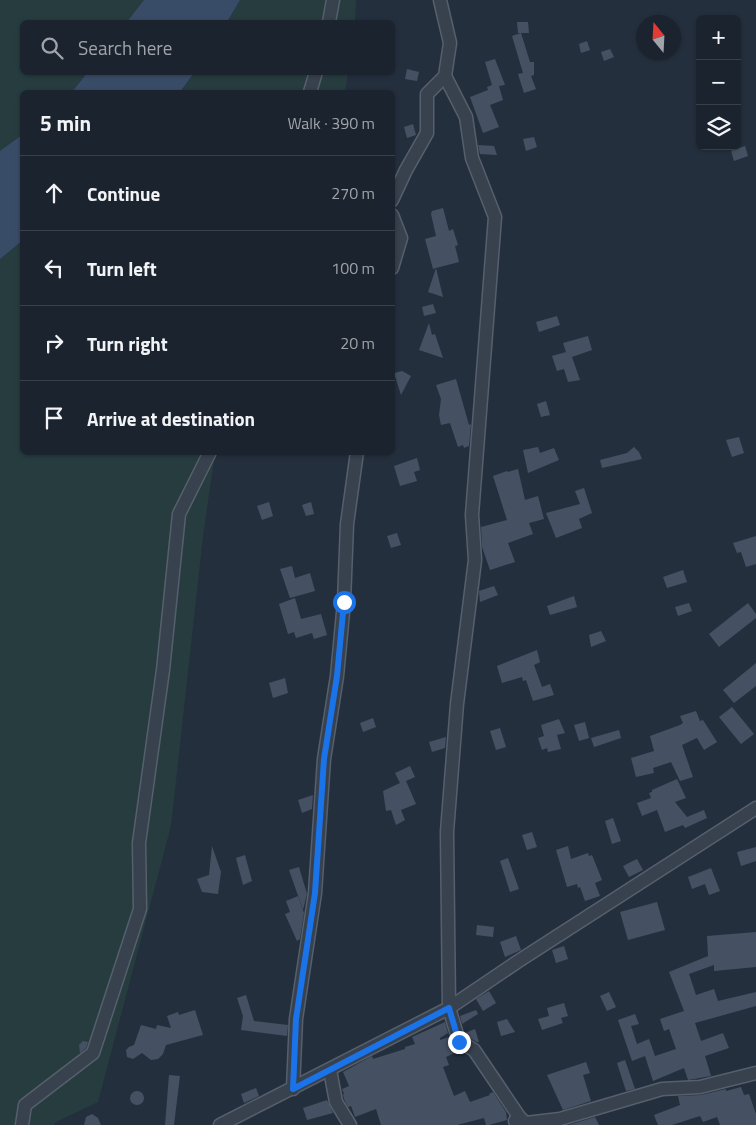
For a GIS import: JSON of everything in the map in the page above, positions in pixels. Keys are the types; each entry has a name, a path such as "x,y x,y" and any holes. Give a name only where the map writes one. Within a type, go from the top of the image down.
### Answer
{"street":[{"path":"329,20 333,0"},
{"path":"440,0 450,43 445,76 466,117 472,158 495,217 472,515 475,560 457,704 447,832 449,1008 459,1042 474,1050 516,1123 560,1119 662,1090 700,1087 756,1073"},
{"path":"311,90 315,75"},
{"path":"395,194 427,133 427,94 445,76"},
{"path":"395,222 402,238 395,259"},
{"path":"22,1125 25,1105 93,1053 140,909 139,843 163,670 179,514 208,455"},
{"path":"293,1089 296,1019 315,893 324,759 337,676 344,602 347,524 357,455"},
{"path":"220,1125 449,1008 756,808"},
{"path":"330,1070 336,1102 350,1125"}],"green space":[{"path":"0,0 193,0 177,20 20,20 20,75 133,75 120,90 20,90 20,189 0,206"},
{"path":"240,0 356,0 355,20 228,20"},
{"path":"193,75 348,75 345,90 181,90"},
{"path":"20,243 20,455 215,455 203,536 171,826 98,1102 56,1122 54,1125 0,1125 0,259"}],"water":[{"path":"144,0 240,0 228,20 129,20"},
{"path":"86,75 193,75 181,90 74,90"},
{"path":"20,136 20,243 0,259 0,151"}],"building":[{"path":"517,22 528,22 529,33 518,33"},
{"path":"521,33 530,62 534,62 534,75 531,76 536,89 524,93 518,74 523,73 512,36"},
{"path":"587,41 590,50 581,53 579,44"},
{"path":"610,49 614,57 604,61 601,52"},
{"path":"495,59 505,85 499,86 503,100 490,105 499,127 483,133 470,97 488,90 487,87 492,85 485,62"},
{"path":"407,69 419,72 417,81 405,79"},
{"path":"413,124 416,135 407,138 404,127"},
{"path":"534,137 537,147 526,151 523,139"},
{"path":"478,145 494,146 497,155 480,154"},
{"path":"745,146 748,156 734,161 731,151 741,150 741,147"},
{"path":"443,208 449,231 453,229 458,245 455,246 459,262 433,269 425,239 436,236 432,211"},
{"path":"436,268 443,297 428,292"},
{"path":"433,304 436,313 424,316 422,307"},
{"path":"557,316 560,325 539,332 536,322"},
{"path":"429,323 432,335 435,334 443,358 419,350"},
{"path":"588,336 592,350 572,357 580,380 568,382 564,369 557,371 552,356 566,352 563,343"},
{"path":"402,371 411,376 401,395 395,376 395,373"},
{"path":"456,379 469,425 471,424 469,446 464,448 463,445 458,447 450,423 441,425 439,415 441,399 436,385"},
{"path":"546,401 550,415 541,417 537,404"},
{"path":"739,437 744,453 732,457 726,440"},
{"path":"538,447 540,453 554,448 559,460 528,473 523,450"},
{"path":"634,447 642,459 602,468 600,460 627,453"},
{"path":"417,458 420,470 414,472 417,481 400,486 394,466"},
{"path":"518,469 525,500 538,496 544,519 529,523 533,534 508,543 515,562 490,570 482,547 481,527 507,520 493,476"},
{"path":"584,488 592,513 579,519 582,528 556,538 546,513 580,504 575,491"},
{"path":"269,502 273,516 262,520 257,506"},
{"path":"311,502 314,514 306,516 302,505"},
{"path":"397,533 401,545 391,548 387,536"},
{"path":"756,536 756,564 746,567 741,552 737,553 733,543"},
{"path":"292,566 295,578 310,573 315,591 290,598 280,569"},
{"path":"683,570 687,582 667,588 663,577"},
{"path":"494,586 498,595 480,602 479,591"},
{"path":"574,596 577,607 550,615 547,606"},
{"path":"295,598 301,619 321,614 327,635 314,639 312,633 296,638 294,632 288,634 279,604"},
{"path":"689,603 692,611 678,616 675,607"},
{"path":"748,603 756,614 756,618 719,647 709,634"},
{"path":"601,631 606,641 591,647 589,635"},
{"path":"537,650 540,662 534,665 542,687 550,684 554,695 533,701 526,680 523,681 522,677 502,683 497,666"},
{"path":"756,663 756,686 734,703 723,690"},
{"path":"285,678 288,693 273,698 269,683"},
{"path":"732,707 754,734 741,744 719,717"},
{"path":"696,711 700,721 703,720 717,742 704,750 697,738 682,745 693,777 680,781 671,762 653,768 654,773 636,777 631,758 654,751 650,736 680,725 683,723 680,716"},
{"path":"373,718 376,727 363,732 360,723"},
{"path":"559,719 565,733 557,735 561,749 548,752 547,748 542,750 538,738 544,736 541,725"},
{"path":"585,722 589,738 579,741 574,725"},
{"path":"500,728 506,747 496,750 490,731"},
{"path":"619,730 621,738 594,747 591,738"},
{"path":"446,737 445,748 432,752 429,742"},
{"path":"410,766 415,777 406,781 416,804 401,810 405,820 396,825 391,810 386,811 383,791 400,783 395,773"},
{"path":"677,779 686,798 675,802 687,817 704,810 707,818 685,828 683,825 665,832 657,810 642,816 637,803 651,798 649,793 652,790"},
{"path":"313,795 312,809 302,813 298,800"},
{"path":"613,818 621,841 612,844 605,821"},
{"path":"532,832 537,847 527,850 522,835"},
{"path":"212,846 221,872 218,894 202,892 197,879 209,875"},
{"path":"568,846 571,859 588,853 589,856 592,855 602,880 595,883 600,896 585,901 577,884 567,887 556,850"},
{"path":"756,847 756,861 741,866 737,852"},
{"path":"245,855 252,881 243,885 236,858"},
{"path":"508,858 519,889 510,892 500,861"},
{"path":"637,859 643,870 629,877 623,866"},
{"path":"299,867 307,894 303,910 289,870"},
{"path":"711,868 720,891 709,895 705,884 692,889 688,877"},
{"path":"298,896 304,913 300,939 297,941 285,914 290,912 286,901"},
{"path":"657,902 665,930 628,940 620,912"},
{"path":"477,925 494,927 493,937 476,935"},
{"path":"756,932 756,967 714,971 714,965 689,974 696,995 714,989 718,1001 756,992 756,1006 695,1023 701,1041 723,1033 729,1048 705,1056 711,1076 688,1080 684,1068 653,1081 645,1056 632,1061 618,1020 635,1014 639,1024 631,1026 637,1044 649,1039 655,1056 676,1049 669,1029 664,1031 660,1019 684,1011 669,972 708,956 707,936"},
{"path":"516,936 521,950 505,957 500,942"},
{"path":"564,946 568,959 556,963 552,950"},
{"path":"489,991 496,1003 483,1011 476,999"},
{"path":"609,992 616,1007 607,1011 600,996"},
{"path":"246,995 254,1021 288,1025 287,1036 241,1030 243,1016 237,998"},
{"path":"564,1003 568,1016 561,1018 563,1023 542,1030 538,1019 549,1016 547,1008"},
{"path":"195,1010 203,1035 166,1045 163,1054 158,1059 151,1060 142,1053 133,1059 127,1057 126,1050 134,1045 141,1025 156,1029 157,1025 171,1028 167,1016 178,1012 179,1015"},
{"path":"476,1010 478,1014 462,1024 460,1016"},
{"path":"507,1019 515,1032 501,1036 497,1022"},
{"path":"445,1022 448,1033 440,1038 440,1040 449,1037 452,1044 459,1051 446,1057 449,1065 443,1067 454,1096 465,1091 470,1102 490,1095 493,1092 506,1112 507,1120 489,1125 486,1125 484,1118 457,1125 381,1125 376,1109 355,1117 351,1106 348,1107 344,1099 342,1089 349,1086 343,1072 372,1056 373,1059 405,1049 405,1047 415,1044 412,1037"},
{"path":"475,1029 479,1042 466,1036 465,1033"},
{"path":"83,1041 88,1042 86,1048 80,1053 79,1045"},
{"path":"625,1060 635,1089 626,1091 617,1063"},
{"path":"586,1062 590,1073 583,1075 591,1101 563,1110 547,1075"},
{"path":"169,1075 180,1076 174,1125 165,1125"},
{"path":"741,1087 744,1095 749,1094 756,1114 756,1125 720,1125 717,1117 703,1122 700,1116 672,1125 658,1125 654,1115 680,1105 678,1096 701,1095"},
{"path":"256,1088 259,1096 244,1103 241,1094"},
{"path":"134,1091 140,1091 144,1098 140,1105 134,1105 130,1101 130,1095"},
{"path":"327,1100 333,1113 307,1120 303,1108"},
{"path":"92,1114 98,1118 101,1125 84,1125 86,1117"},
{"path":"595,1117 599,1125 569,1125"}],"route":[{"path":"344,602 337,676 324,759 310,938 296,1019 293,1089 449,1008 459,1042"}]}
